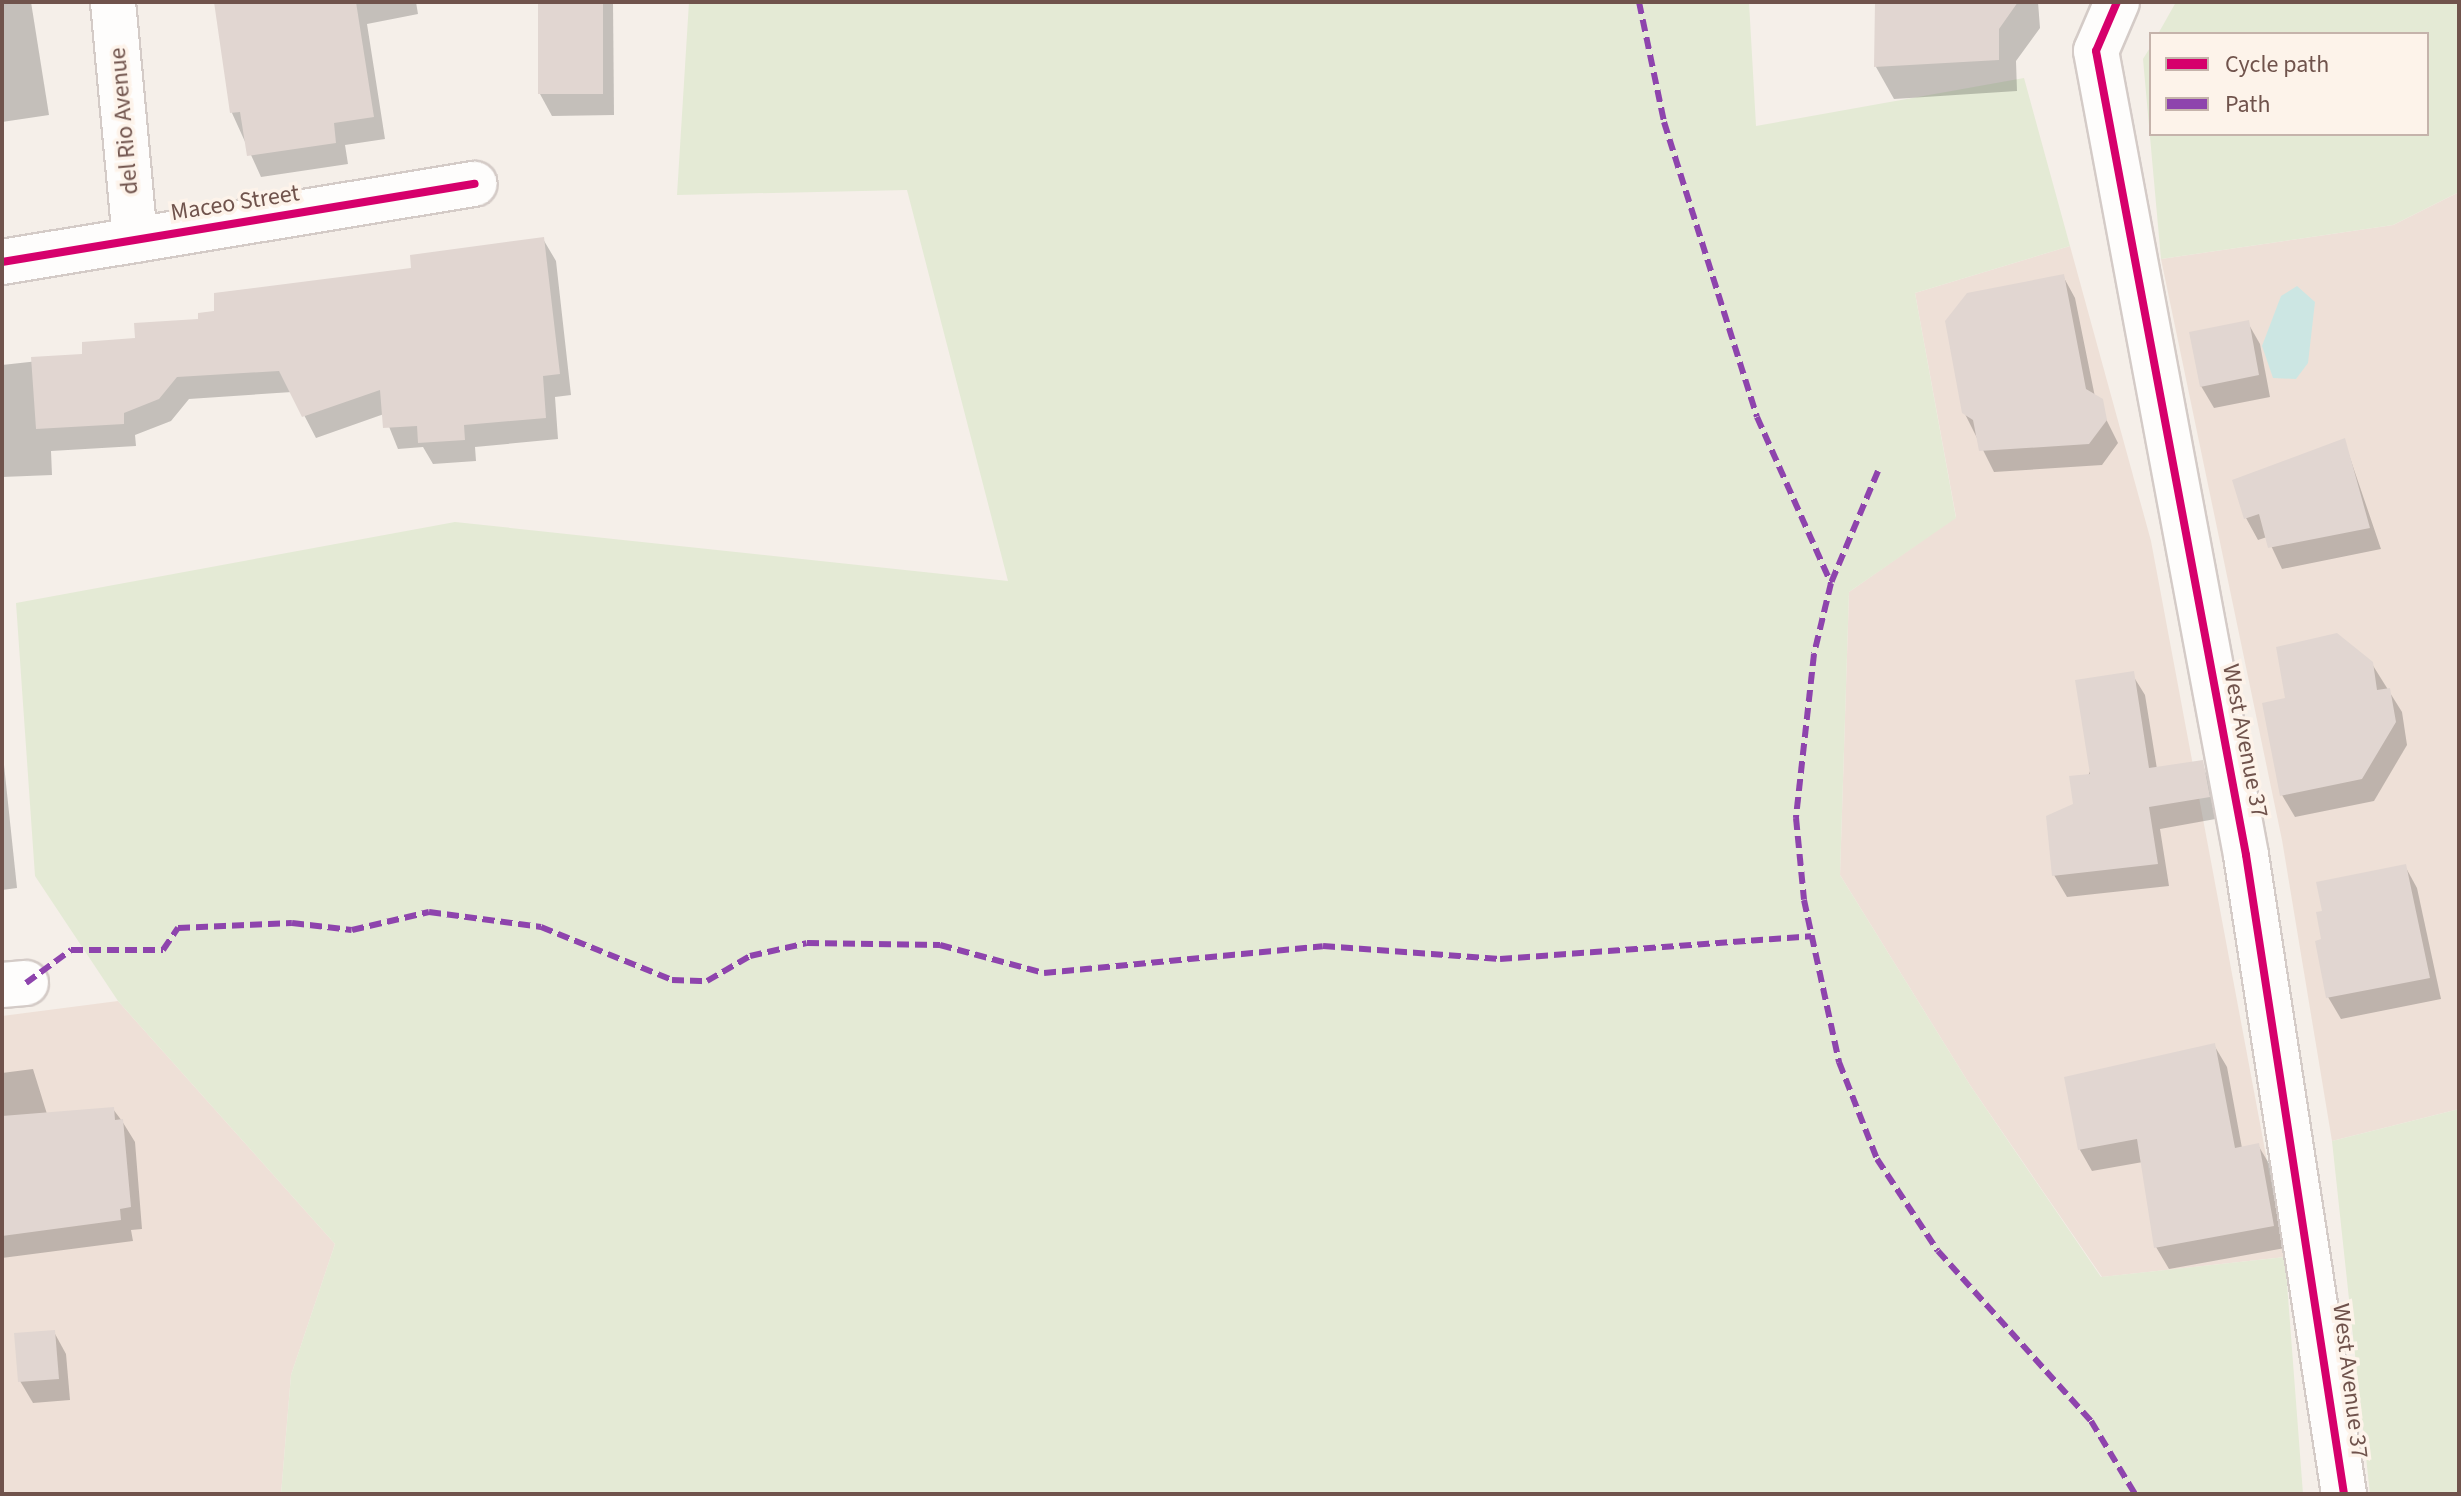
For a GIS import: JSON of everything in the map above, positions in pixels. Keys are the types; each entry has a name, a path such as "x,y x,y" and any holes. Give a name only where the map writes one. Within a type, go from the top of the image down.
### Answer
{"street":[{"name":"del Rio Avenue","path":"113,2 135,240"},
{"name":"West Avenue 37","path":"2117,2 2096,51 2246,855 2344,1494"},
{"name":"Maceo Street","path":"2,262 475,184"}],"shaded area":[{"path":"2459,192 2459,1109 2332,1141 2282,840 2161,259 2393,225"},
{"path":"2070,246 2151,541 2285,1257 2102,1277 1970,1085 1840,875 1849,592 1956,517 1915,293"},
{"path":"118,1001 335,1244 291,1375 281,1494 2,1494 2,1016"}],"green space":[{"path":"689,2 1749,2 1756,126 2024,78 2070,246 1915,293 1956,518 1849,592 1840,875 1970,1085 2101,1277 2285,1257 2303,1494 281,1494 291,1375 335,1244 118,1001 35,876 16,603 455,522 1008,581 907,190 677,195"},
{"path":"2176,2 2459,2 2459,192 2393,225 2161,259 2150,136 2429,136 2429,32 2159,32"},
{"path":"2149,49 2149,126 2143,59"},
{"path":"2459,1109 2459,1494 2370,1494 2332,1141"}],"water":[{"path":"2297,286 2315,302 2308,363 2296,379 2273,378 2262,346 2281,296"}],"building":[{"path":"214,2 356,2 374,117 334,123 336,143 247,156 240,112 230,113"},
{"path":"538,2 603,2 603,94 538,94"},
{"path":"1875,2 2018,2 1999,29 1999,60 1874,67"},
{"path":"544,237 560,374 543,376 546,418 464,425 465,440 418,443 417,426 383,428 380,390 302,417 279,371 177,377 159,399 124,413 124,424 36,429 31,357 82,354 82,342 135,338 134,323 198,319 198,313 214,311 214,293 411,268 410,255"},
{"path":"2064,274 2086,389 2103,399 2107,420 2089,444 1979,451 1973,420 1962,413 1945,321 1967,293"},
{"path":"2249,320 2259,375 2200,387 2189,332"},
{"path":"2345,438 2370,528 2268,548 2259,514 2244,519 2232,480"},
{"path":"2337,633 2373,662 2377,690 2390,688 2396,722 2362,779 2280,796 2262,703 2285,698 2276,647"},
{"path":"2134,671 2149,768 2203,760 2210,797 2149,807 2158,864 2052,876 2046,816 2073,804 2069,776 2090,774 2075,680"},
{"path":"2406,864 2430,978 2326,998 2315,941 2321,939 2316,912 2322,911 2316,882"},
{"path":"2215,1043 2235,1148 2259,1143 2274,1226 2154,1248 2137,1139 2078,1150 2064,1077"},
{"path":"114,1107 115,1120 123,1119 131,1207 120,1209 121,1220 2,1236 2,1116"},
{"path":"55,1330 59,1379 18,1382 14,1333"}],"marked path":[{"path":"1639,2 1664,122 1757,417 1831,583"},
{"path":"1878,471 1831,583 1814,654 1796,818 1804,900 1839,1062 1877,1159 1938,1251 2091,1421 2135,1494"},
{"path":"26,983 71,950 163,950 178,928 292,923 352,930 429,912 541,927 672,980 707,981 750,956 807,943 940,945 1044,973 1323,946 1500,959 1811,936"}],"cycle path":[{"path":"2117,2 2096,51 2246,855 2344,1494"},
{"path":"2,262 475,184"}]}
